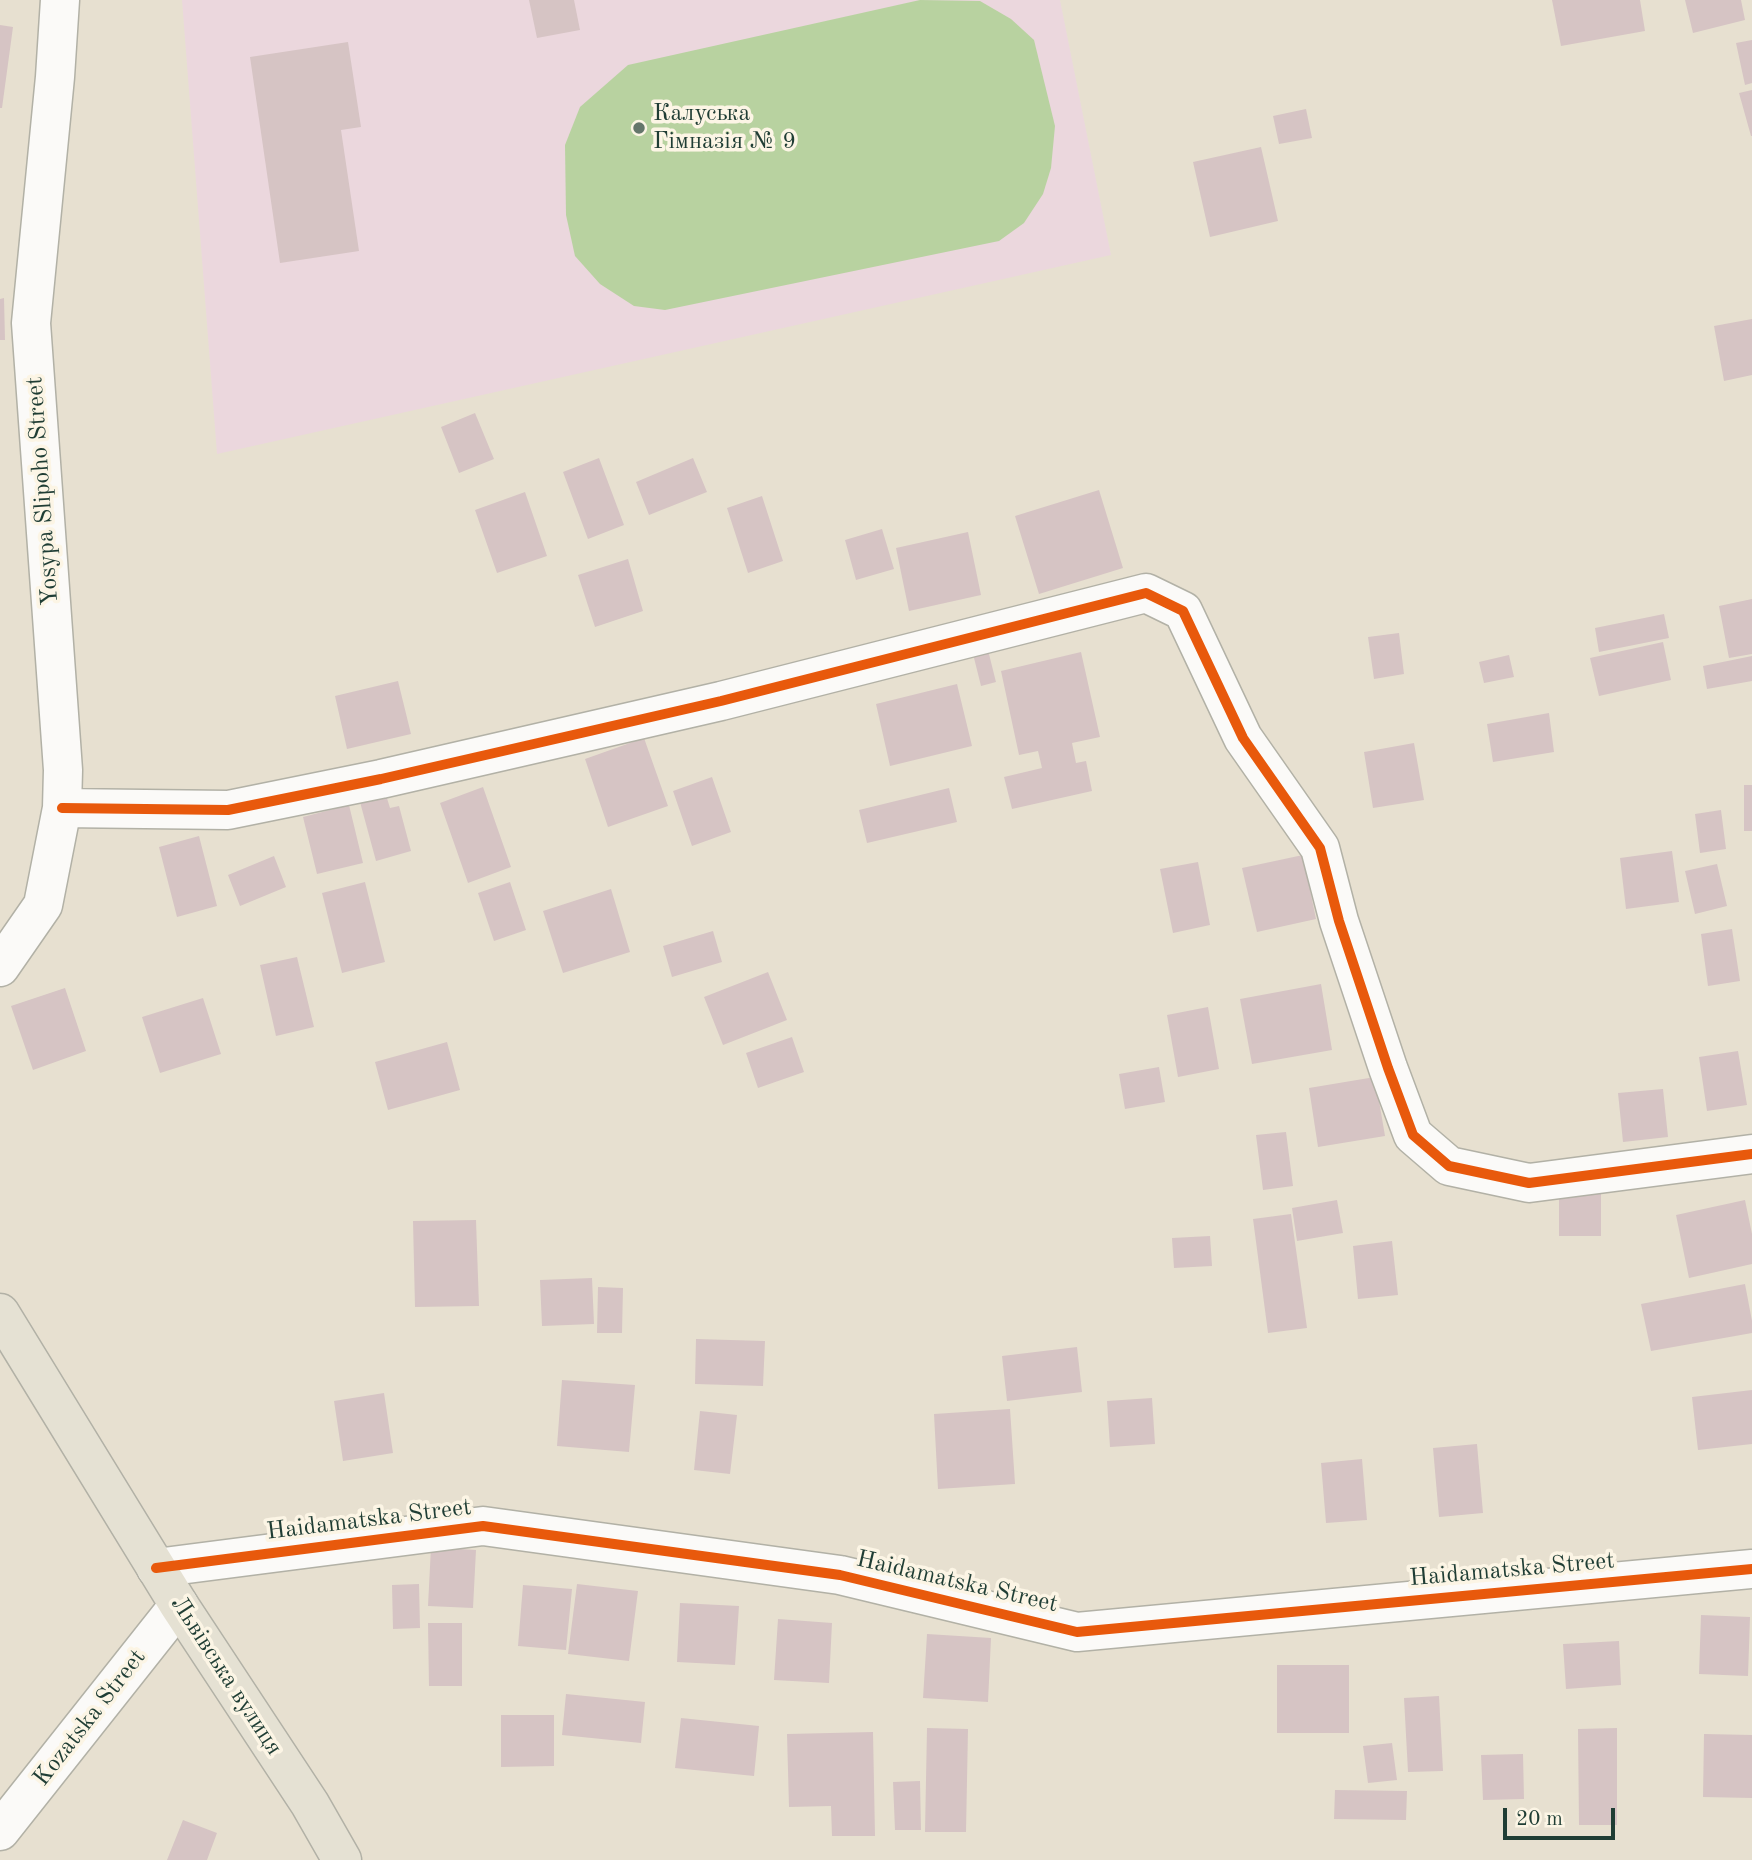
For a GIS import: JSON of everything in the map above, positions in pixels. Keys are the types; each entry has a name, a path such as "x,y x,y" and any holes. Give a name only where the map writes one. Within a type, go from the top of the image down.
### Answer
{"main road":[{"name":"Львівська вулиця","path":"0,1313 179,1605 310,1804 342,1860"}],"street":[{"name":"Yosypa Slipoho Street","path":"0,967 43,905 62,808 62,757 31,323 60,0"},
{"path":"62,808 229,810 381,779 721,701 1146,593 1183,611 1243,738 1320,848 1339,922 1413,1135 1449,1166 1529,1183 1752,1154"},
{"name":"Haidamatska Street","path":"156,1568 483,1525 840,1576 1077,1632 1752,1569"},
{"name":"Kozatska Street","path":"0,1831 179,1605"}],"shaded area":[{"name":"Калуська Гімназія № 9","path":"182,0 1060,0 1111,255 217,454"}],"green space":[{"path":"920,0 980,1 1011,19 1034,40 1055,126 1051,168 1043,194 1024,223 999,241 665,310 634,306 600,284 575,256 566,215 565,145 580,107 628,65"}],"building":[{"path":"529,0 574,0 580,30 537,38"},
{"path":"1552,0 1640,0 1645,31 1561,46"},
{"path":"1685,0 1741,0 1745,20 1693,33"},
{"path":"0,25 13,27 2,108 0,108"},
{"path":"1752,40 1752,83 1745,85 1736,43"},
{"path":"348,42 361,127 341,130 359,251 280,263 250,57"},
{"path":"1752,90 1752,136 1751,136 1739,93"},
{"path":"1306,109 1312,138 1279,144 1273,116"},
{"path":"1261,147 1278,221 1210,237 1193,162"},
{"path":"4,298 5,340 0,340 0,299"},
{"path":"1752,319 1752,375 1724,381 1714,326"},
{"path":"475,413 494,459 459,473 441,427"},
{"path":"599,458 624,525 588,539 563,472"},
{"path":"693,458 707,492 649,515 636,482"},
{"path":"1099,490 1123,568 1039,594 1015,516"},
{"path":"525,492 547,556 497,573 475,510"},
{"path":"762,496 783,561 748,573 727,508"},
{"path":"882,529 894,569 856,580 845,540"},
{"path":"968,532 981,595 909,611 896,548"},
{"path":"628,559 643,611 595,627 578,575"},
{"path":"1752,599 1752,654 1729,658 1719,606"},
{"path":"1664,614 1669,638 1599,652 1595,628"},
{"path":"1399,633 1404,674 1374,679 1368,637"},
{"path":"1663,642 1671,680 1599,696 1590,658"},
{"path":"988,650 996,682 981,686 973,654"},
{"path":"1081,652 1100,737 1072,743 1076,763 1086,761 1092,791 1012,809 1004,777 1042,768 1038,751 1019,755 1001,671"},
{"path":"1509,655 1514,677 1484,683 1479,662"},
{"path":"1752,656 1752,681 1707,689 1703,666"},
{"path":"398,681 411,734 347,749 335,696"},
{"path":"957,684 972,746 890,766 876,704"},
{"path":"1549,713 1554,752 1493,762 1487,724"},
{"path":"644,738 668,806 608,827 585,759"},
{"path":"1414,743 1424,800 1373,808 1364,752"},
{"path":"712,777 731,832 692,846 673,791"},
{"path":"1744,785 1752,785 1752,831 1744,831"},
{"path":"483,787 511,867 468,883 440,803"},
{"path":"949,788 957,822 867,843 859,810"},
{"path":"386,795 390,808 399,806 411,851 376,861 360,802"},
{"path":"349,805 363,863 317,874 303,817"},
{"path":"1721,810 1726,849 1700,853 1695,814"},
{"path":"199,836 217,906 177,917 159,847"},
{"path":"1672,851 1679,902 1626,909 1620,858"},
{"path":"1303,855 1316,919 1257,932 1242,868"},
{"path":"274,856 286,887 240,906 228,875"},
{"path":"1198,862 1210,925 1173,933 1160,869"},
{"path":"1717,864 1727,906 1695,914 1685,871"},
{"path":"365,882 385,962 342,973 322,893"},
{"path":"510,882 526,930 494,941 478,893"},
{"path":"611,889 630,952 563,973 543,911"},
{"path":"1732,929 1740,981 1708,986 1701,934"},
{"path":"713,931 722,962 672,977 663,946"},
{"path":"297,957 314,1027 276,1036 260,965"},
{"path":"768,972 787,1020 723,1045 704,997"},
{"path":"1321,984 1332,1050 1252,1064 1240,999"},
{"path":"65,988 86,1051 33,1070 11,1006"},
{"path":"203,998 221,1054 160,1073 142,1017"},
{"path":"1208,1007 1219,1069 1178,1077 1167,1015"},
{"path":"792,1037 804,1072 758,1088 746,1053"},
{"path":"447,1042 460,1090 388,1110 375,1062"},
{"path":"1738,1051 1747,1105 1707,1111 1699,1057"},
{"path":"1159,1067 1165,1102 1125,1109 1119,1074"},
{"path":"1375,1077 1385,1136 1318,1147 1309,1088"},
{"path":"1663,1089 1668,1137 1623,1142 1618,1093"},
{"path":"1286,1132 1293,1186 1263,1190 1256,1135"},
{"path":"1559,1189 1601,1189 1601,1236 1559,1236"},
{"path":"1337,1200 1343,1233 1297,1241 1292,1208"},
{"path":"1745,1200 1752,1234 1752,1264 1689,1278 1676,1215"},
{"path":"1291,1214 1307,1328 1268,1333 1253,1219"},
{"path":"476,1220 479,1306 415,1307 413,1221"},
{"path":"1210,1236 1212,1266 1174,1268 1172,1238"},
{"path":"1392,1241 1398,1295 1358,1299 1353,1246"},
{"path":"592,1278 594,1324 542,1326 540,1280"},
{"path":"1745,1284 1752,1333 1651,1351 1641,1304"},
{"path":"598,1287 623,1288 622,1333 597,1333"},
{"path":"696,1339 765,1341 763,1386 695,1384"},
{"path":"1077,1347 1082,1392 1007,1401 1002,1356"},
{"path":"562,1380 635,1385 629,1452 557,1446"},
{"path":"1752,1390 1752,1444 1698,1450 1692,1397"},
{"path":"384,1393 393,1453 343,1461 334,1401"},
{"path":"1152,1398 1155,1444 1110,1447 1107,1401"},
{"path":"1010,1409 1015,1484 938,1489 934,1414"},
{"path":"700,1411 737,1415 730,1474 694,1470"},
{"path":"1477,1444 1483,1513 1439,1517 1433,1448"},
{"path":"1362,1459 1367,1520 1326,1523 1321,1463"},
{"path":"431,1547 476,1550 473,1608 428,1606"},
{"path":"419,1584 420,1628 393,1629 392,1585"},
{"path":"577,1584 638,1591 629,1661 568,1654"},
{"path":"523,1585 572,1589 566,1650 518,1646"},
{"path":"680,1603 739,1606 735,1665 677,1662"},
{"path":"1701,1615 1750,1617 1748,1676 1699,1674"},
{"path":"778,1619 832,1623 829,1683 774,1680"},
{"path":"428,1623 462,1623 462,1686 429,1686"},
{"path":"927,1634 991,1638 988,1702 923,1698"},
{"path":"1619,1641 1621,1685 1566,1689 1563,1644"},
{"path":"1277,1665 1349,1665 1349,1733 1277,1733"},
{"path":"566,1694 645,1702 641,1743 562,1735"},
{"path":"1439,1696 1443,1771 1408,1772 1404,1698"},
{"path":"501,1715 554,1715 554,1766 501,1767"},
{"path":"681,1718 759,1726 754,1776 675,1768"},
{"path":"927,1728 968,1729 966,1832 925,1832"},
{"path":"1617,1728 1617,1825 1579,1825 1578,1729"},
{"path":"873,1732 875,1836 832,1836 831,1806 789,1807 787,1734"},
{"path":"1704,1734 1752,1735 1752,1798 1703,1797"},
{"path":"1392,1743 1397,1780 1368,1783 1363,1746"},
{"path":"1523,1754 1524,1799 1483,1800 1481,1755"},
{"path":"920,1781 921,1830 895,1830 893,1782"},
{"path":"1335,1790 1407,1791 1406,1820 1334,1819"},
{"path":"183,1820 217,1833 207,1860 167,1860"}],"cycle path":[{"path":"62,808 228,810 381,779 721,701 1146,593 1183,611 1243,738 1320,848 1339,921 1413,1135 1449,1166 1529,1183 1752,1154"},
{"path":"156,1568 483,1526 840,1575 1077,1632 1752,1569"}],"place":[{"name":"Калуська Гімназія № 9","path":"639,128"}]}
